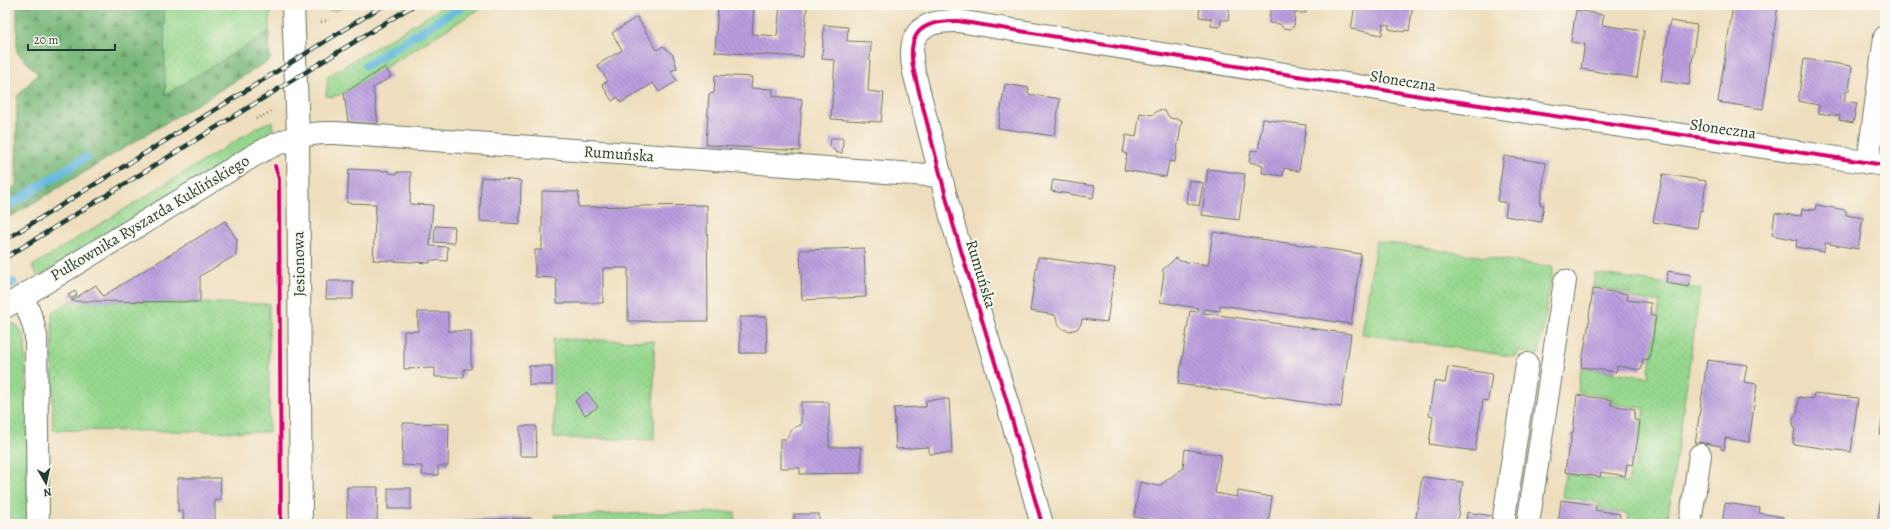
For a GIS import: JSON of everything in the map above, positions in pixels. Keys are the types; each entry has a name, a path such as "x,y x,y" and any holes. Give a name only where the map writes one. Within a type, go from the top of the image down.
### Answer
{"street":[{"name":"Jesionowa","path":"293,5 298,135 301,524"},
{"name":"Słoneczna","path":"920,30 936,23 958,21 1439,99 1877,164"},
{"name":"Rumuńska","path":"920,30 914,36 911,59 953,224 1042,524"},
{"path":"1877,164 1885,37"},
{"name":"Rumuńska","path":"298,135 335,133 941,176"},
{"name":"Pułkownika Ryszarda Kuklińskiego","path":"14,301 253,156 274,144 298,135"},
{"path":"1528,524 1565,281"},
{"path":"14,301 33,323 36,336 38,524"},
{"path":"1503,524 1527,364"},
{"path":"1690,524 1700,455"}],"path":[{"path":"321,22 328,20"},
{"path":"256,119 276,110"}],"green space":[{"path":"17,5 164,5 165,95 269,32 270,60 5,220 5,193 16,186 17,96 38,74 17,52"},
{"path":"164,5 260,5 270,12 269,32 165,95"},
{"path":"328,5 346,5 338,10 328,11"},
{"path":"446,5 486,5 344,93 333,97 326,96 328,76"},
{"path":"272,121 273,129 249,147 38,277 32,266 260,126"},
{"path":"1376,241 1553,267 1539,355 1517,351 1516,357 1362,334"},
{"path":"1595,273 1700,289 1667,524 1628,524 1629,514 1598,509 1599,503 1562,497 1565,474 1628,483 1631,467 1635,468 1644,408 1613,404 1614,398 1578,392 1581,368 1648,377 1660,302 1629,298 1630,293 1593,287"},
{"path":"71,301 269,304 269,432 53,430 52,312"},
{"path":"9,322 18,326 25,339 28,524 5,524 5,324"},
{"path":"553,339 654,341 654,440 554,438"},
{"path":"735,512 735,524 556,524 555,515"}],"building":[{"path":"718,5 754,5 752,34 777,36 780,5 807,5 803,57 715,52"},
{"path":"1200,5 1230,5 1228,20 1221,20 1220,27 1211,26 1212,19 1199,17"},
{"path":"1271,5 1307,5 1306,13 1295,13 1294,26 1290,29 1283,28 1280,24 1269,23"},
{"path":"1355,5 1413,5 1409,31 1405,30 1404,32 1389,29 1389,25 1383,24 1382,35 1351,29"},
{"path":"1733,5 1778,5 1763,109 1718,102"},
{"path":"1576,10 1604,15 1602,25 1644,31 1637,78 1581,69 1585,44 1571,42"},
{"path":"637,17 657,50 663,46 673,55 677,68 671,71 677,81 659,92 653,83 621,103 618,97 612,101 602,84 608,81 597,65 622,50 612,33"},
{"path":"1670,21 1697,25 1689,85 1661,81"},
{"path":"824,25 848,27 847,41 871,42 868,91 884,93 881,122 831,119 835,60 822,59"},
{"path":"1804,59 1852,66 1849,90 1846,92 1844,101 1857,103 1853,123 1839,120 1840,116 1818,113 1819,105 1798,101"},
{"path":"385,67 391,77 373,88 378,122 376,124 348,122 344,93"},
{"path":"715,75 752,77 751,88 773,89 773,96 802,99 800,151 706,145 709,94 714,93"},
{"path":"1005,84 1029,88 1028,94 1060,99 1054,136 998,128"},
{"path":"1159,110 1165,111 1170,118 1182,120 1175,162 1169,161 1166,177 1124,170 1127,154 1123,153 1126,135 1136,137 1140,113 1152,115"},
{"path":"1263,119 1306,125 1299,171 1284,168 1283,176 1262,173 1263,165 1249,162 1251,150 1258,151"},
{"path":"831,138 843,138 842,153 837,153 830,146"},
{"path":"1504,156 1546,163 1540,204 1544,205 1541,222 1505,216 1507,203 1497,201"},
{"path":"349,169 389,171 389,173 397,174 397,172 411,172 410,204 433,205 430,246 448,247 447,261 430,260 430,263 373,260 376,204 347,203"},
{"path":"1208,169 1245,174 1239,220 1202,215"},
{"path":"1663,174 1706,181 1702,211 1700,210 1697,228 1653,222"},
{"path":"481,177 521,181 520,224 480,221"},
{"path":"1053,180 1095,186 1093,198 1051,191"},
{"path":"1189,180 1203,183 1199,206 1186,203"},
{"path":"542,191 579,192 578,207 707,205 708,321 628,321 628,268 603,268 603,303 557,303 556,278 535,277 535,250 542,250"},
{"path":"1816,205 1846,210 1846,215 1863,218 1858,249 1825,243 1824,252 1796,247 1797,240 1772,235 1775,213 1801,216 1802,209 1815,210"},
{"path":"225,221 237,240 236,255 200,276 200,302 71,301 96,285 103,296"},
{"path":"435,226 455,227 454,243 434,242"},
{"path":"1213,232 1361,254 1351,324 1220,305 1220,311 1204,309 1204,313 1351,334 1341,407 1178,384 1190,311 1198,312 1198,308 1160,302 1164,273 1162,270 1176,258 1180,261 1208,265"},
{"path":"864,248 866,297 802,300 800,250"},
{"path":"1038,257 1115,268 1107,322 1082,319 1081,324 1077,329 1070,331 1059,326 1055,315 1030,311"},
{"path":"1668,271 1691,275 1689,287 1666,283"},
{"path":"327,281 353,281 353,299 326,299"},
{"path":"1593,289 1628,294 1627,300 1651,303 1650,315 1656,315 1653,338 1649,360 1643,359 1641,370 1617,366 1616,372 1581,367 1590,317"},
{"path":"75,291 77,295 71,299 68,295"},
{"path":"418,312 448,312 448,331 471,331 471,369 464,369 464,377 435,377 435,368 404,369 404,331 418,331"},
{"path":"740,317 766,317 767,353 740,353"},
{"path":"1707,360 1747,365 1744,382 1757,384 1749,442 1725,438 1724,450 1721,449 1721,446 1699,442 1698,446 1695,445"},
{"path":"529,366 552,366 552,385 529,385"},
{"path":"1448,367 1492,374 1488,401 1483,400 1475,451 1429,444 1433,416 1429,415 1434,381 1445,383"},
{"path":"587,392 598,407 585,415 575,401"},
{"path":"1814,393 1858,398 1851,452 1793,444 1795,428 1793,425 1793,418 1797,414 1799,397 1813,399"},
{"path":"1577,395 1612,400 1611,405 1635,409 1634,420 1640,421 1637,443 1633,465 1627,464 1625,476 1601,472 1600,477 1565,472 1569,445 1571,444 1571,433 1573,433"},
{"path":"949,399 952,453 929,454 929,447 896,449 894,408 926,407 926,400"},
{"path":"801,402 829,402 829,447 861,447 861,473 800,474 800,468 780,468 780,439 787,439 790,431 801,425"},
{"path":"1885,404 1885,436 1880,435"},
{"path":"403,423 449,424 448,466 438,466 438,475 422,475 422,466 402,465"},
{"path":"520,426 536,426 537,456 520,456"},
{"path":"1185,449 1221,455 1215,493 1237,497 1238,491 1272,497 1268,524 1226,524 1210,522 1210,524 1176,524 1134,517 1140,482 1159,486 1183,468"},
{"path":"1422,477 1463,482 1457,522 1466,523 1467,512 1492,516 1491,524 1415,524"},
{"path":"178,478 220,478 221,500 215,500 215,524 184,524 183,511 178,511"},
{"path":"1883,484 1885,484 1885,524 1877,524"},
{"path":"347,487 378,487 377,524 347,524"},
{"path":"388,488 411,488 411,509 388,509"},
{"path":"1561,500 1596,505 1595,510 1620,514 1618,524 1558,524"},
{"path":"1725,503 1760,508 1759,513 1783,517 1782,524 1722,524"},
{"path":"794,514 819,514 819,524 794,524"},
{"path":"531,518 531,524 464,524 464,520"}],"waterway":[{"path":"366,65 464,5"},
{"path":"5,208 86,157"},
{"path":"5,288 13,283"}],"railway":[{"path":"5,240 384,5"},
{"path":"5,258 414,5"}],"cycle path":[{"path":"1042,524 953,224 914,72 912,59 914,39 918,32 934,23 958,21 1439,99 1885,165"},
{"path":"275,166 279,179 281,524"}]}
